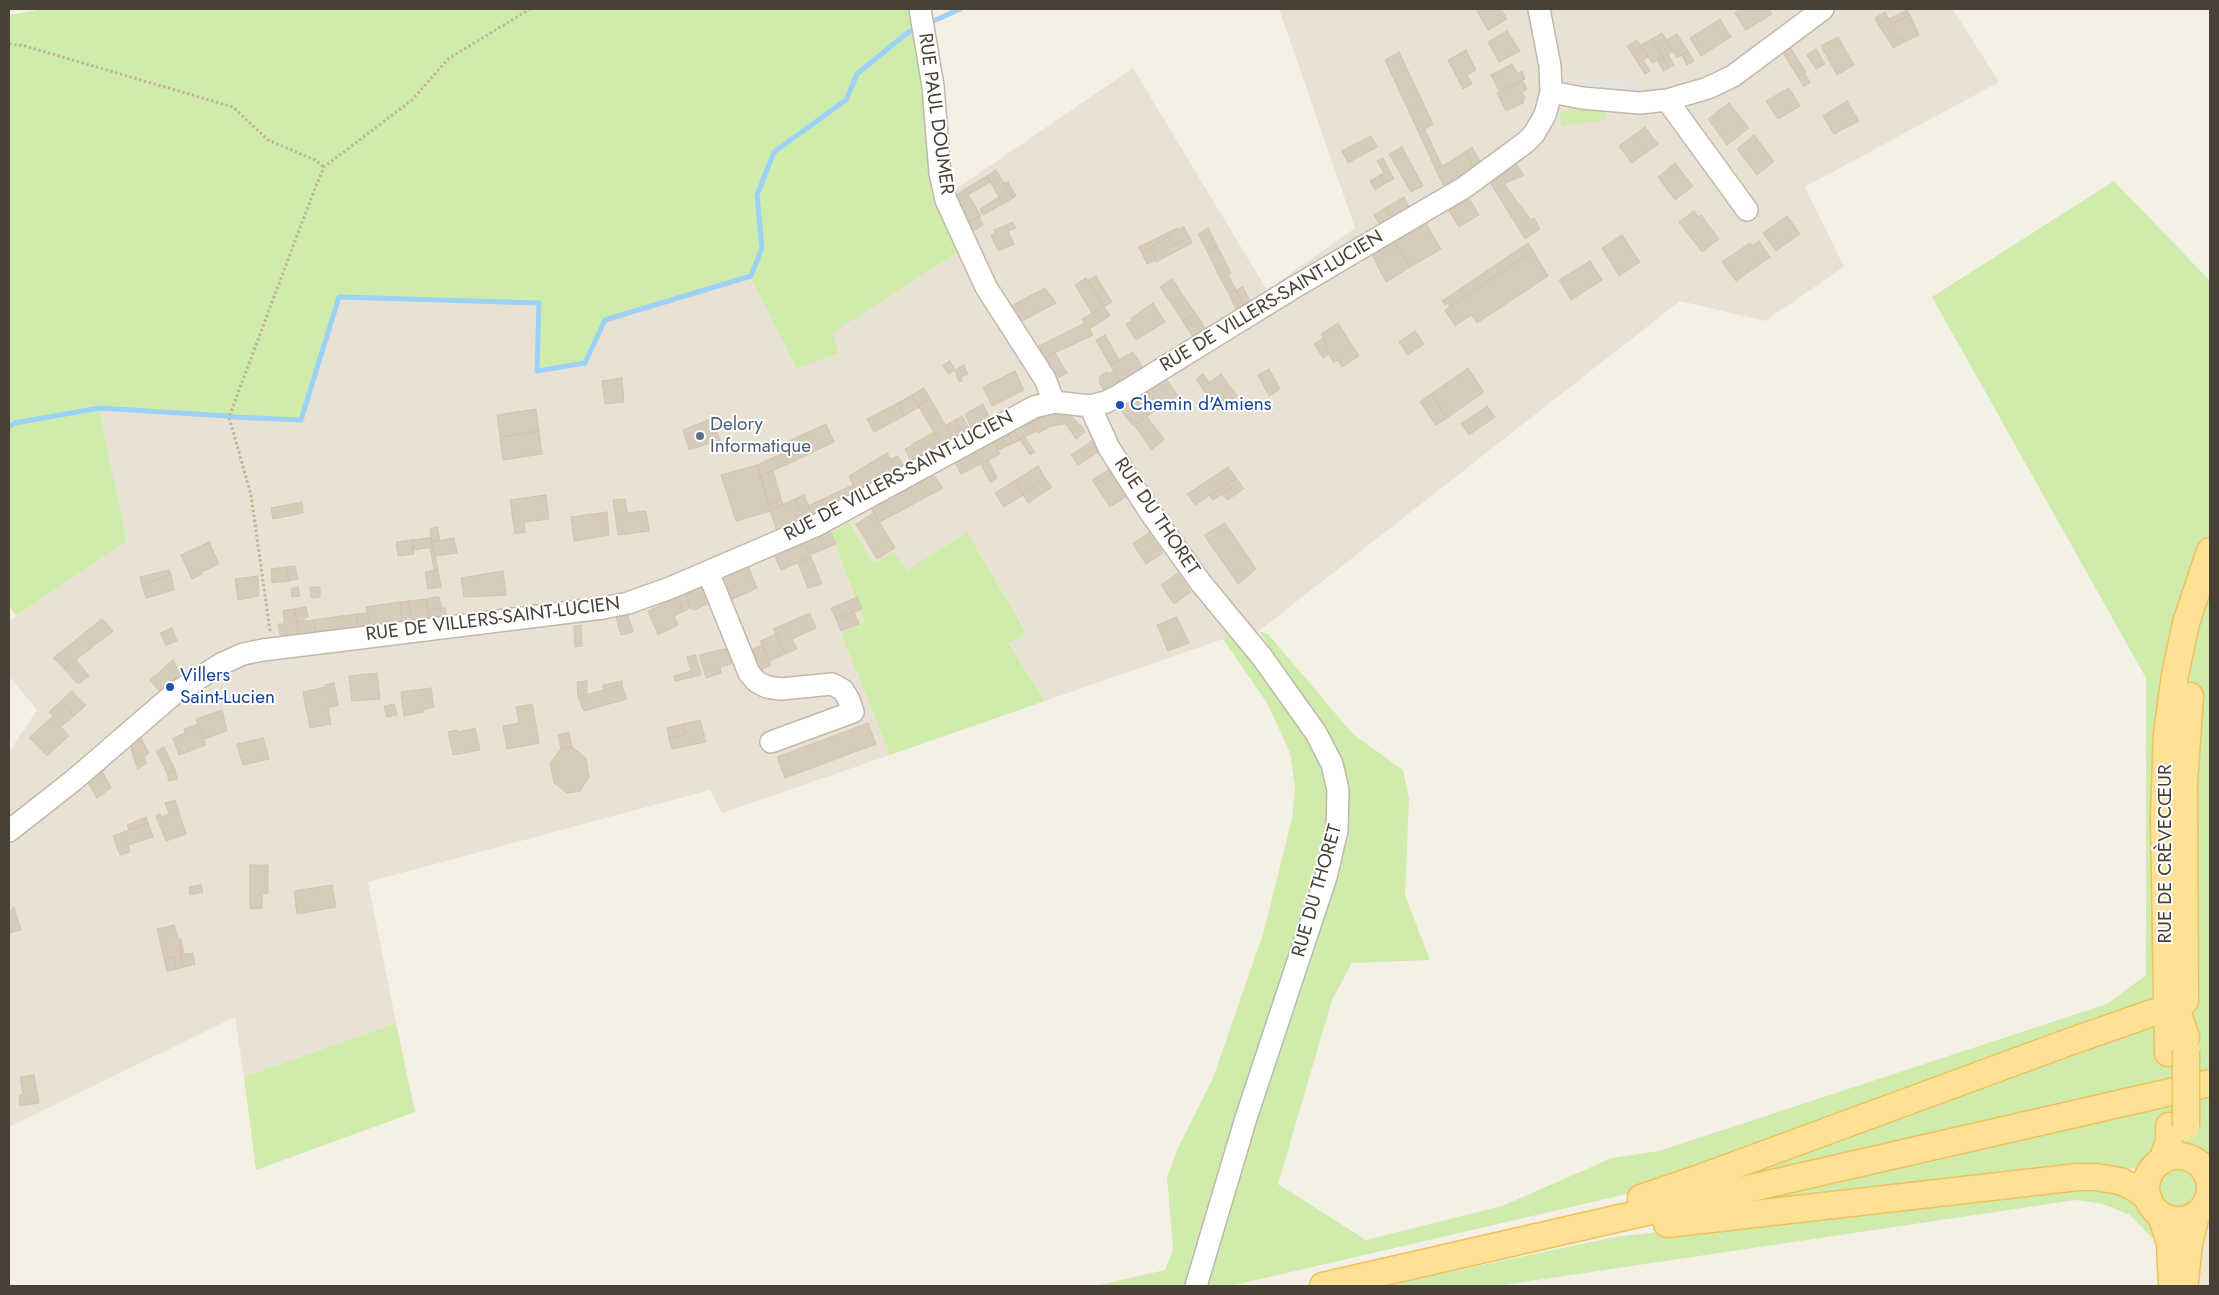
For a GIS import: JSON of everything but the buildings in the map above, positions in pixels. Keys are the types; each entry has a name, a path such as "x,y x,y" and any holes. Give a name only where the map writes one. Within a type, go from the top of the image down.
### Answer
{"main road":[{"name":"RUE DE CRÈVECŒUR","path":"2180,1047 2167,1010 2164,816 2168,732 2175,675 2184,630 2210,551"},
{"name":"RUE DE CRÈVECŒUR","path":"2162,1161 2169,1142 2178,1126 2185,752 2192,677 2210,597"},
{"path":"1436,1260 1525,1229 1674,1188 2117,1024 2167,1010"},
{"path":"1323,1286 2210,1083"},
{"name":"RUE DE CRÈVECŒUR","path":"2178,1126 2195,1161"},
{"path":"2172,1286 2170,1244 2147,1188 2150,1175 2162,1161 2181,1157 2195,1161 2206,1172 2207,1199 2189,1244 2185,1286"},
{"path":"1436,1260 1533,1248 1675,1222 2078,1177 2105,1178 2120,1181 2134,1187 2155,1206 2179,1220 2207,1199"}],"street":[{"name":"RUE PAUL DOUMER","path":"920,9 932,86 940,172 946,200 986,286 1045,379 1054,402"},
{"name":"RUE DE VILLERS-SAINT-LUCIEN","path":"9,831 74,780 183,687 234,658 253,651 616,606 656,594 834,517 1022,412 1041,404 1054,402 1090,406 1106,402 1126,392 1293,288 1489,171 1509,157 1534,134 1545,114 1551,92 1550,66 1539,9"},
{"path":"1551,92 1598,100 1640,103 1667,100 1708,88 1733,76 1823,9"},
{"path":"1667,100 1747,210"},
{"name":"RUE DU THORET","path":"1090,406 1109,448 1150,512 1201,584 1262,657 1316,733 1332,764 1338,790 1337,830 1326,877 1246,1118 1196,1286"},
{"path":"708,572 749,673 757,682 767,687 781,689 832,684 843,690 849,700 853,712 771,742"}],"path":[{"path":"272,649 251,495 229,418 324,167 412,100 448,59 530,9"},
{"path":"9,44 25,46 233,107 268,140 315,160 324,167"}],"shaded area":[{"path":"1279,9 1953,9 1999,82 1805,187 1844,267 1765,321 1680,301 1259,631 1235,630 1223,639 1045,701 1009,642 1027,632 967,532 907,570 874,563 850,522 831,533 864,623 841,634 890,755 722,813 710,790 368,882 396,1023 244,1077 235,1017 9,1127 9,752 37,710 9,676 9,621 127,541 99,408 300,420 339,297 539,303 537,371 585,363 605,320 751,276 797,369 833,333 958,252 937,202 1133,68 1267,290 1355,228"},
{"path":"1576,76 1640,82 1635,97 1573,93"},
{"path":"2210,1214 2210,1286 2161,1286 2155,1241"}],"green space":[{"path":"43,9 913,9 958,252 833,333 839,353 797,369 750,276 605,320 585,363 537,371 539,303 339,298 301,420 99,408 127,541 16,616 9,606 9,15"},
{"path":"1574,108 1605,109 1606,120 1561,126 1560,113"},
{"path":"2114,181 2210,281 2210,1214 2155,1241 2130,1215 2103,1204 2076,1200 1497,1286 1382,1286 1615,1237 2061,1185 2131,1193 2152,1218 2147,1161 2140,1168 2026,1175 1755,1208 1753,1197 2146,1112 2146,1086 1733,1182 1728,1173 2127,1030 2146,1029 2146,1009 1657,1187 1231,1286 1206,1286 1221,1226 1314,933 1339,757 1259,631 1268,634 1353,734 1403,770 1409,799 1405,895 1430,960 1352,963 1332,1000 1278,1184 1366,1240 1502,1206 1612,1158 1659,1151 2107,1004 2146,975 2146,678 1932,297"},
{"path":"849,522 874,563 894,552 907,570 967,532 1027,633 1009,643 1045,701 890,755 841,634 864,622 831,533"},
{"path":"1235,630 1305,730 1331,785 1329,823 1296,945 1188,1286 1095,1286 1165,1270 1173,1249 1167,1177 1178,1148 1213,1078 1264,931 1292,819 1295,787 1290,753 1267,703 1223,639"},
{"path":"396,1023 415,1112 256,1170 244,1077"}],"waterway":[{"path":"931,22 960,9"},
{"path":"232,417 301,420 339,297 539,303 537,371 585,363 605,320 751,276 762,248 757,195 774,152 846,100 857,74 907,33 919,27"},
{"path":"9,427 15,423 99,408 227,416"}],"place":[{"name":"Chemin d'Amiens","path":"1120,405"},
{"name":"Delory Informatique","path":"700,436"},
{"name":"Villers Saint-Lucien","path":"170,687"}]}
